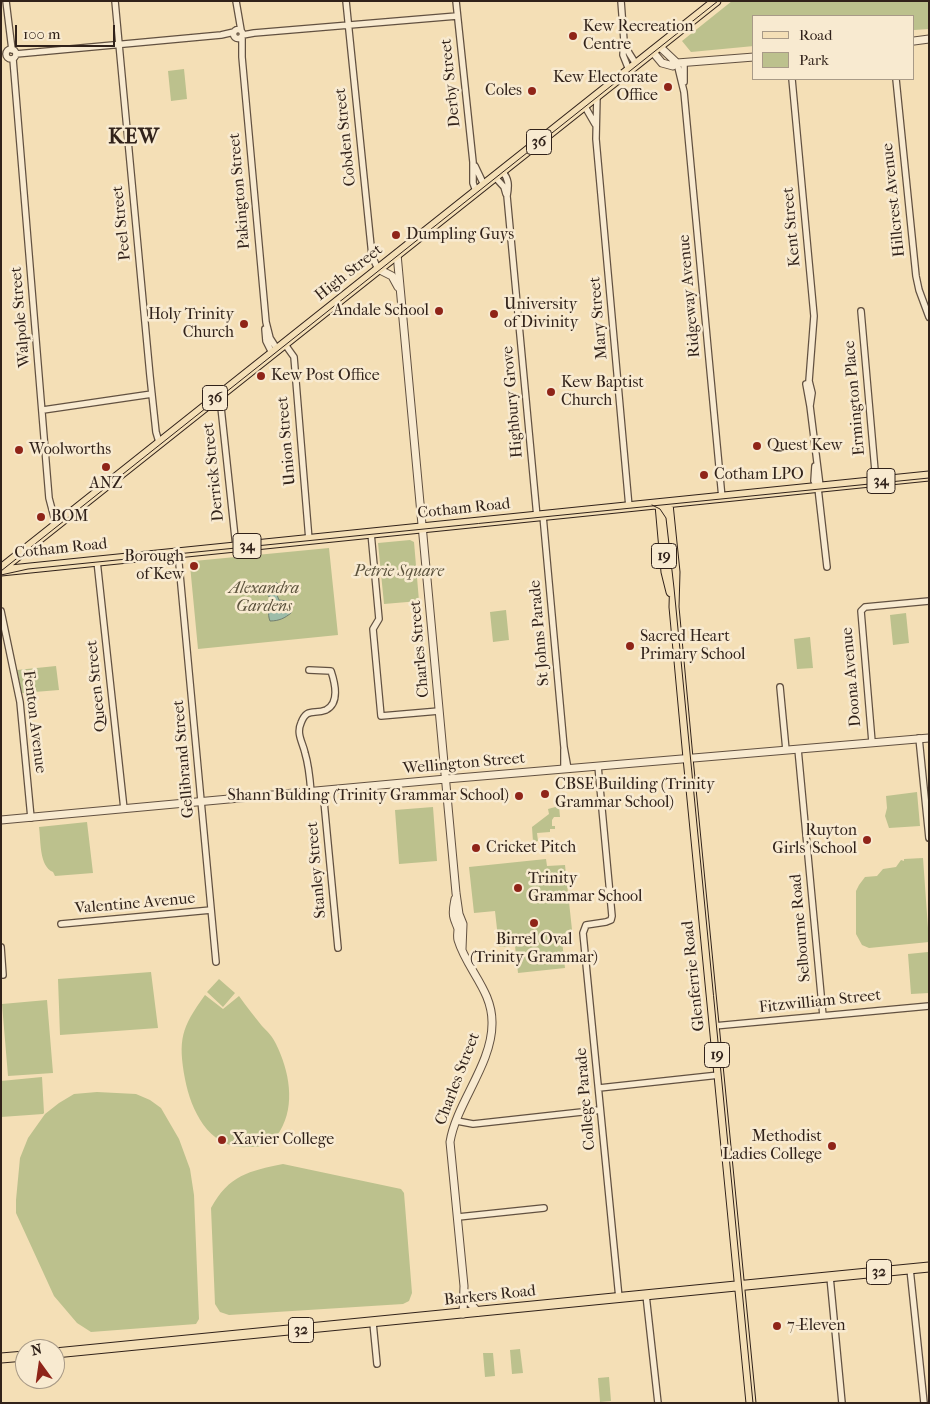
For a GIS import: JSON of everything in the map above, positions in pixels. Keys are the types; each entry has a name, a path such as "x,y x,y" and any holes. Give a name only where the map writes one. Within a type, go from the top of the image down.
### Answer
{"main road":[{"name":"High Street","path":"1,570 58,522 716,1"},
{"name":"Cotham Road","path":"1,570 630,508 929,476"},
{"name":"Glenferrie Road","path":"664,504 675,572 674,606 751,1403"},
{"name":"Barkers Road","path":"65,1352 929,1268"}],"street":[{"name":"Walpole Street","path":"6,1 10,36 8,55 14,76 50,498 54,517 58,522"},
{"name":"Peel Street","path":"115,1 151,386 156,432 159,442"},
{"name":"Pakington Street","path":"236,1 266,322 266,341 274,351"},
{"name":"Cobden Street","path":"346,1 372,256 378,268"},
{"name":"Derby Street","path":"456,1 473,162 473,183 480,188"},
{"path":"621,1 624,41 623,55 633,67"},
{"path":"8,55 254,32 457,16"},
{"path":"915,41 929,39"},
{"path":"624,41 633,67"},
{"path":"656,49 662,63 668,66 681,63 752,57"},
{"name":"Ridgeway Avenue","path":"681,63 722,498"},
{"name":"Kent Street","path":"792,80 813,307 814,336 809,369 809,383 812,393 810,406 815,458 820,480 818,488 827,567"},
{"name":"Hillcrest Avenue","path":"896,80 916,276 929,316"},
{"name":"Mary Street","path":"597,95 596,126 630,508"},
{"name":"Mary Street","path":"584,106 596,126"},
{"name":"Derby Street","path":"473,162 480,188"},
{"name":"Highbury Grove","path":"498,174 508,178 507,196"},
{"name":"Highbury Grove","path":"498,174 507,196 540,516"},
{"name":"Charles Street","path":"397,254 456,893 464,928 462,949 486,992 492,1024 488,1049 450,1142 464,1286 463,1314"},
{"path":"378,268 392,276 401,294"},
{"name":"Ermington Place","path":"861,311 876,482"},
{"name":"Union Street","path":"284,343 294,357 309,540"},
{"path":"43,410 152,394"},
{"name":"Derrick Street","path":"219,395 225,435 236,547"},
{"name":"St Johns Parade","path":"540,516 566,769"},
{"path":"371,533 379,619 373,629 381,716 439,711"},
{"name":"Gellibrand Street","path":"178,553 216,962"},
{"name":"Queen Street","path":"97,561 124,809"},
{"name":"Doona Avenue","path":"872,742 862,609 929,601"},
{"name":"Fenton Avenue","path":"1,611 18,692 31,818"},
{"path":"309,670 331,671 335,682 333,703 327,709 312,711 305,715 299,728 300,739 310,775 311,792"},
{"path":"780,687 786,750"},
{"path":"919,738 929,838"},
{"name":"Wellington Street","path":"1,820 446,779 929,738"},
{"name":"Selbourne Road","path":"798,749 823,1016"},
{"name":"College Parade","path":"598,766 611,920 588,924 584,927 583,931 619,1298"},
{"name":"Stanley Street","path":"324,791 338,948"},
{"name":"Valentine Avenue","path":"61,924 211,910"},
{"path":"1,947 4,975"},
{"name":"Fitzwilliam Street","path":"714,1026 929,1006"},
{"path":"599,1088 719,1075"},
{"path":"457,1121 473,1124 600,1110"},
{"path":"458,1217 544,1208"},
{"path":"910,1270 924,1403"},
{"path":"830,1277 842,1403"},
{"name":"Charles Street","path":"464,1286 469,1302 478,1312"},
{"path":"646,1295 658,1403"},
{"path":"373,1322 378,1364"}],"green space":[{"path":"732,1 929,1 929,29 915,30 915,15 752,15 752,46 691,52 682,41"},
{"path":"184,69 187,99 171,101 168,71"},
{"name":"Petrie Square","path":"410,540 414,542 419,601 384,604 378,543"},
{"name":"Alexandra Gardens","path":"329,548 338,635 198,649 190,565 194,561"},
{"path":"506,610 509,640 493,642 490,612"},
{"path":"906,613 909,643 893,645 890,615"},
{"path":"810,637 813,668 797,669 794,639"},
{"path":"56,666 59,690 22,693 17,670"},
{"path":"917,792 920,826 889,828 885,816 887,808 886,796"},
{"path":"559,806 560,817 554,817 552,820 552,826 555,826 555,829 550,829 550,832 537,833 538,841 533,842 532,827 549,814 548,809"},
{"path":"433,807 437,861 399,864 395,810"},
{"path":"87,822 93,873 55,876 48,869 43,859 39,827"},
{"path":"923,858 929,942 869,948 862,945 856,934 856,891 859,885 865,877 877,876 883,869 896,867 901,860"},
{"name":"Birrel Oval (Trinity Grammar)","path":"546,859 547,866 565,865 573,939 562,940 565,968 518,973 515,946 499,947 495,911 474,913 469,867"},
{"path":"928,952 929,993 911,994 908,954"},
{"path":"151,972 158,1028 60,1035 58,979"},
{"path":"219,979 235,993 223,1007 207,992"},
{"path":"205,995 223,1009 239,996 275,1041 281,1054 289,1088 288,1110 280,1131 273,1140 265,1145 253,1147 235,1146 223,1142 204,1126 192,1104 183,1066 183,1035 197,1006"},
{"path":"47,1000 53,1073 8,1076 2,1004"},
{"path":"42,1077 43,1114 1,1117 1,1081"},
{"path":"97,1092 136,1094 150,1100 161,1108 179,1139 190,1169 194,1195 199,1319 196,1324 91,1332 77,1323 54,1296 16,1213 20,1158 28,1138 45,1114 59,1103 74,1094"},
{"path":"283,1164 401,1189 404,1193 412,1293 409,1301 403,1304 229,1315 220,1312 215,1304 211,1208 225,1188 241,1176 260,1169"},
{"path":"520,1349 523,1373 512,1374 510,1350"},
{"path":"483,1353 493,1353 495,1376 485,1377"},
{"path":"609,1377 611,1401 600,1402 598,1378"}],"shaded area":[{"path":"277,583 281,588 277,595 279,600 287,601 292,608 291,613 286,616 279,620 270,621 269,610 274,602 268,596 265,588"}],"tram line":[{"path":"1,571 718,1"},
{"path":"1,575 28,569 929,478"},
{"path":"652,505 660,509 666,518 674,588 753,1403"}],"place":[{"name":"Kew Recreation Centre","path":"573,36"},
{"name":"Kew Electorate Office","path":"668,87"},
{"name":"Coles","path":"532,91"},
{"name":"Dumpling Guys","path":"396,235"},
{"name":"Andale School","path":"439,311"},
{"name":"University of Divinity","path":"494,314"},
{"name":"Holy Trinity Church","path":"244,324"},
{"name":"Kew Post Office","path":"261,376"},
{"name":"Kew Baptist Church","path":"551,392"},
{"name":"Quest Kew","path":"757,446"},
{"name":"Woolworths","path":"19,450"},
{"name":"ANZ","path":"106,467"},
{"name":"Cotham LPO","path":"704,475"},
{"name":"BOM","path":"41,517"},
{"name":"Borough of Kew","path":"194,566"},
{"name":"Sacred Heart Primary School","path":"630,646"},
{"name":"CBSE Building (Trinity Grammar School)","path":"545,794"},
{"name":"Shann Bulding (Trinity Grammar School)","path":"519,796"},
{"name":"Ruyton Girls' School","path":"867,840"},
{"name":"Cricket Pitch","path":"476,848"},
{"name":"Trinity Grammar School","path":"518,888"},
{"name":"Birrel Oval (Trinity Grammar)","path":"534,923"},
{"name":"Xavier College","path":"222,1140"},
{"name":"Methodist Ladies College","path":"832,1146"},
{"name":"7-Eleven","path":"777,1326"}],"district":[{"name":"KEW","path":"134,138"}]}
